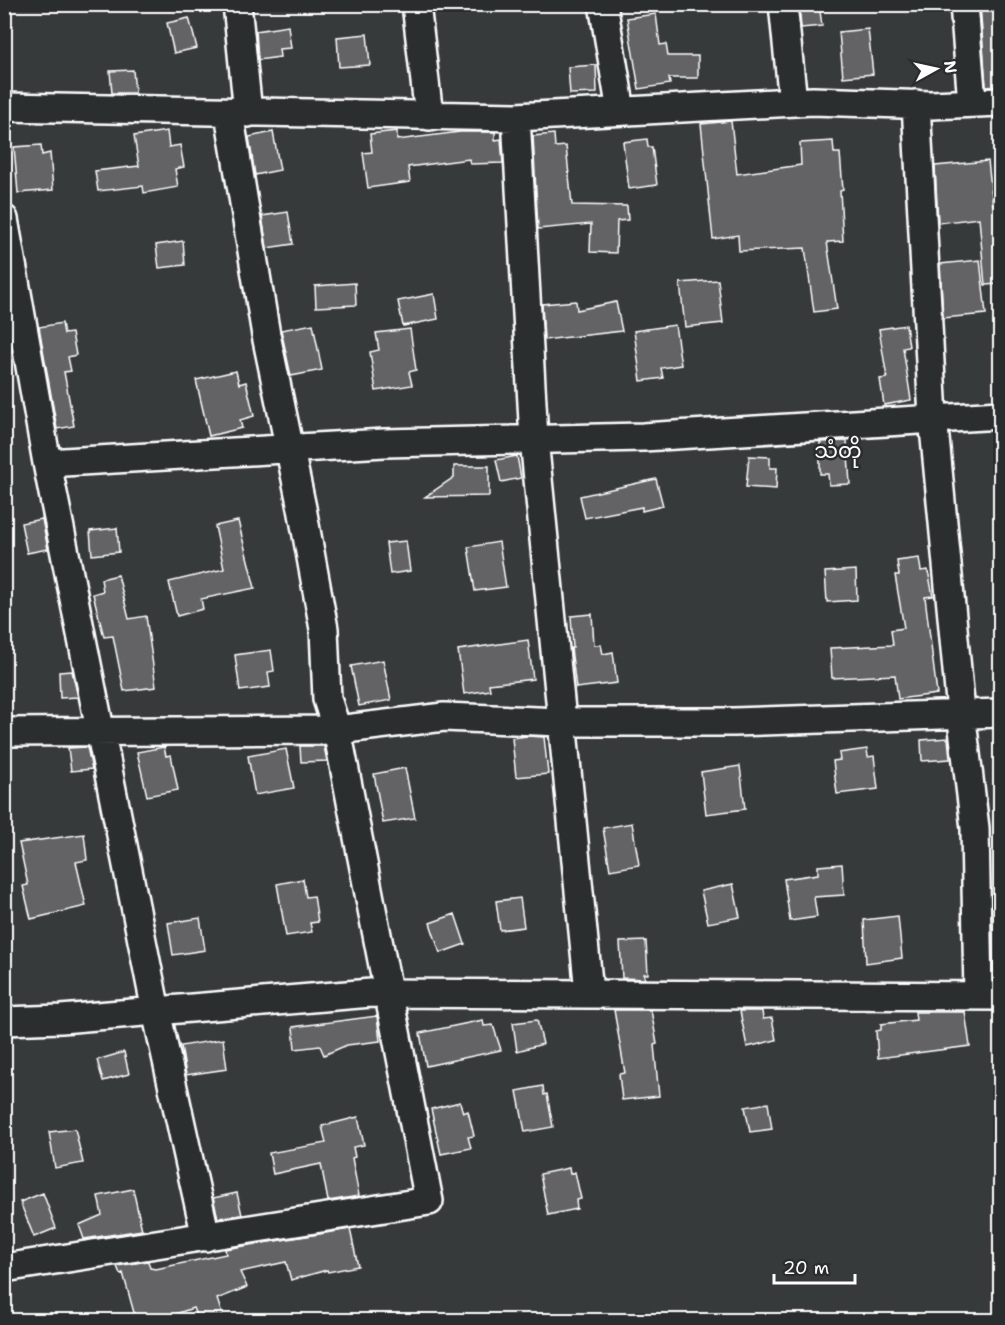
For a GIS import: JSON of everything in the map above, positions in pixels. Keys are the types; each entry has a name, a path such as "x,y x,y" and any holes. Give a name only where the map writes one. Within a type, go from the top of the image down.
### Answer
{"street":[{"path":"4,1268 429,1201 390,993 358,850 337,730 327,699 324,629 266,334 239,113 237,4"},
{"path":"416,4 429,116"},
{"path":"603,4 621,111"},
{"path":"783,4 793,102"},
{"path":"964,4 972,104"},
{"path":"4,107 516,117 793,102 916,104 1000,102"},
{"path":"4,1021 390,993 589,992 989,996 975,828 961,712 933,417 916,104"},
{"path":"516,117 534,440 589,992"},
{"path":"4,219 47,463 102,730 156,1011 206,1237"},
{"path":"47,463 290,447 643,437 933,417 1000,415"},
{"path":"4,732 337,730 444,717 561,722 734,722 961,712 1000,713"}],"building":[{"path":"799,4 819,4 822,26 801,28"},
{"path":"980,4 1000,4 1000,86 986,87"},
{"path":"656,14 660,45 666,44 668,56 698,56 698,78 669,78 670,84 639,89 627,18"},
{"path":"189,18 197,48 174,53 167,23"},
{"path":"288,26 291,48 279,49 280,57 258,60 256,31"},
{"path":"868,29 873,74 843,77 839,32"},
{"path":"367,34 370,65 339,67 337,37"},
{"path":"596,65 597,93 570,94 568,67"},
{"path":"133,70 135,93 112,93 110,71"},
{"path":"731,121 737,174 801,165 800,143 833,141 834,153 840,153 843,241 827,242 837,309 814,312 805,248 739,251 738,235 713,239 701,124"},
{"path":"167,131 169,147 180,145 184,167 175,169 178,187 144,193 143,186 98,191 95,171 139,166 134,136"},
{"path":"397,131 397,140 460,132 495,132 495,140 501,139 503,163 470,164 469,159 408,167 410,182 368,188 363,153 372,152 370,134"},
{"path":"273,132 280,170 255,175 249,137"},
{"path":"554,134 555,147 566,146 572,205 627,206 628,220 617,221 616,253 590,252 591,224 538,229 533,136"},
{"path":"647,139 648,147 652,147 657,185 629,189 623,142"},
{"path":"41,145 42,155 50,153 53,190 18,193 14,147"},
{"path":"988,161 993,205 1000,204 1000,284 985,285 979,218 938,223 935,166"},
{"path":"288,212 293,244 267,248 262,216"},
{"path":"183,241 185,265 159,268 156,245"},
{"path":"980,260 986,314 943,318 940,264"},
{"path":"718,280 723,323 685,327 680,283"},
{"path":"355,283 356,305 316,307 315,286"},
{"path":"434,294 438,319 403,326 398,301"},
{"path":"576,301 577,310 616,302 622,331 544,340 542,304"},
{"path":"62,323 64,334 72,333 76,355 68,357 71,371 64,372 74,426 57,429 39,327"},
{"path":"313,324 322,370 291,376 281,330"},
{"path":"675,325 681,365 661,368 663,378 641,381 634,331"},
{"path":"906,325 909,347 903,348 911,400 884,405 880,379 887,378 879,329"},
{"path":"410,329 416,370 409,372 412,385 376,391 370,352 379,350 376,333"},
{"path":"236,371 239,384 246,382 254,416 240,420 242,428 209,436 196,380"},
{"path":"847,441 850,484 829,485 828,474 820,474 820,442"},
{"path":"517,456 521,478 501,482 496,460"},
{"path":"749,456 770,457 770,468 777,468 776,489 746,487"},
{"path":"454,466 489,466 489,496 425,497 454,477"},
{"path":"656,479 663,506 642,511 642,507 585,518 580,496"},
{"path":"42,519 48,549 27,553 21,523"},
{"path":"238,521 255,588 201,599 203,609 177,616 169,582 224,569 215,526"},
{"path":"117,528 119,552 92,555 90,531"},
{"path":"406,541 410,571 390,574 386,543"},
{"path":"499,542 506,587 475,591 468,547"},
{"path":"919,558 921,571 928,570 933,596 925,597 937,694 898,699 895,675 832,678 830,648 893,645 891,630 904,628 895,575 899,575 897,561"},
{"path":"856,570 857,600 827,602 825,572"},
{"path":"118,575 129,619 146,616 156,687 124,691 113,636 104,637 93,594 103,591 101,579"},
{"path":"592,614 594,645 601,645 603,654 613,652 617,683 576,688 571,648 573,648 571,616"},
{"path":"528,640 533,679 489,684 490,690 464,694 458,650"},
{"path":"271,650 274,671 268,672 270,687 240,691 235,655"},
{"path":"383,660 391,700 359,706 351,666"},
{"path":"72,671 78,697 60,698 59,672"},
{"path":"544,737 548,774 516,777 512,738"},
{"path":"948,738 950,759 922,761 921,740"},
{"path":"300,746 324,746 327,761 301,762"},
{"path":"87,747 92,769 71,771 68,748"},
{"path":"164,747 166,756 171,755 178,790 147,796 137,752"},
{"path":"286,749 294,788 255,795 248,756"},
{"path":"867,749 868,757 874,756 878,789 837,794 833,761 840,760 839,753"},
{"path":"740,766 745,809 706,814 701,772"},
{"path":"405,768 415,818 383,823 374,774"},
{"path":"632,823 639,865 610,870 603,828"},
{"path":"84,834 87,860 76,862 86,906 31,919 23,886 28,885 19,843"},
{"path":"842,864 844,895 814,897 817,917 790,921 784,879 818,874 818,866"},
{"path":"303,879 306,897 314,896 318,922 310,923 312,932 286,936 277,884"},
{"path":"733,884 740,917 708,923 701,891"},
{"path":"520,898 524,927 500,930 496,901"},
{"path":"455,914 465,944 440,953 430,923"},
{"path":"898,916 902,958 866,963 864,920"},
{"path":"200,918 205,950 173,955 168,923"},
{"path":"646,941 648,974 644,974 645,979 622,978 620,942"},
{"path":"614,1010 651,1010 657,1044 654,1045 659,1096 622,1100 619,1074 625,1073"},
{"path":"740,1011 762,1011 763,1019 772,1018 776,1040 747,1047"},
{"path":"915,1012 965,1012 970,1046 878,1058 876,1031 881,1030 881,1024 916,1020"},
{"path":"377,1016 380,1041 347,1045 324,1055 320,1046 295,1049 293,1027"},
{"path":"483,1020 484,1026 493,1025 501,1050 426,1066 420,1033"},
{"path":"537,1020 543,1044 517,1051 513,1023"},
{"path":"223,1039 227,1069 186,1075 181,1046"},
{"path":"124,1052 129,1074 103,1081 97,1060"},
{"path":"543,1086 544,1095 547,1094 553,1127 525,1132 517,1091"},
{"path":"460,1102 463,1113 468,1111 474,1136 468,1137 471,1148 441,1154 431,1109"},
{"path":"768,1103 772,1129 750,1132 745,1107"},
{"path":"358,1117 364,1145 353,1147 355,1157 352,1158 359,1196 328,1201 321,1164 273,1174 269,1153 326,1143 322,1126"},
{"path":"75,1129 83,1163 55,1168 49,1132"},
{"path":"569,1168 570,1174 575,1172 581,1199 576,1200 577,1209 548,1215 540,1174"},
{"path":"133,1189 142,1230 84,1239 79,1225 102,1215 98,1196"},
{"path":"43,1193 56,1228 34,1237 20,1202"},
{"path":"237,1193 242,1215 218,1218 213,1198"},
{"path":"350,1229 358,1266 328,1272 327,1270 291,1280 286,1262 240,1272 247,1287 217,1299 224,1320 198,1320 193,1308 158,1320 136,1320 123,1273 120,1274 117,1266 148,1261 150,1268 156,1269 226,1254 225,1249"}],"district":[{"name":"သံတို","path":"838,451"}]}
